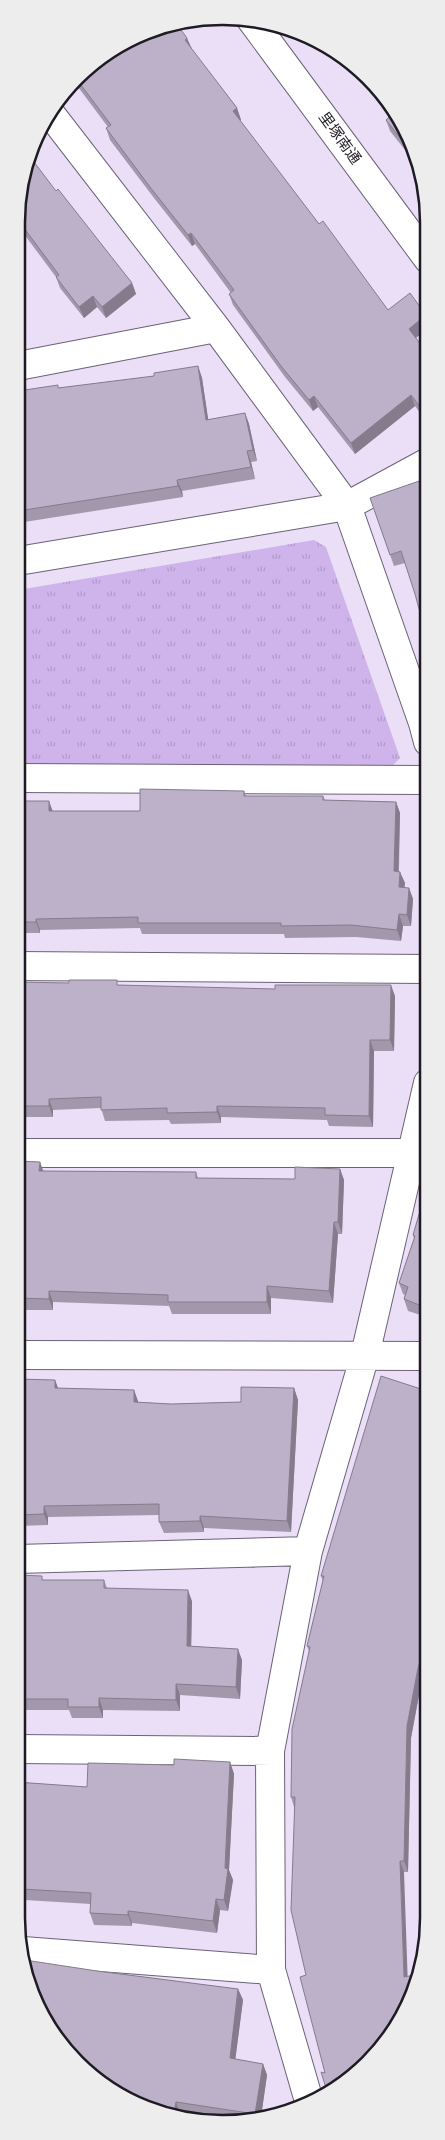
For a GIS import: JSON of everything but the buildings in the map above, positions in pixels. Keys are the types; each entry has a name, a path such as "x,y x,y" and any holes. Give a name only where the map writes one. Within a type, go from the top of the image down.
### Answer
{"street":[{"name":"里塚南通","path":"258,29 420,248"},
{"path":"54,119 216,328 347,506 420,713"},
{"path":"25,365 216,328"},
{"path":"25,560 347,506 420,466"},
{"path":"25,778 420,780"},
{"path":"25,966 420,969"},
{"path":"308,2096 271,1970 270,1751 308,1551 365,1355 420,1118"},
{"path":"25,1153 412,1153"},
{"path":"25,1355 420,1356"},
{"path":"25,1559 308,1551"},
{"path":"25,1749 270,1751"},
{"path":"28,1951 271,1970"}],"green space":[{"path":"314,540 326,547 400,758 390,768 25,768 25,589"}]}
